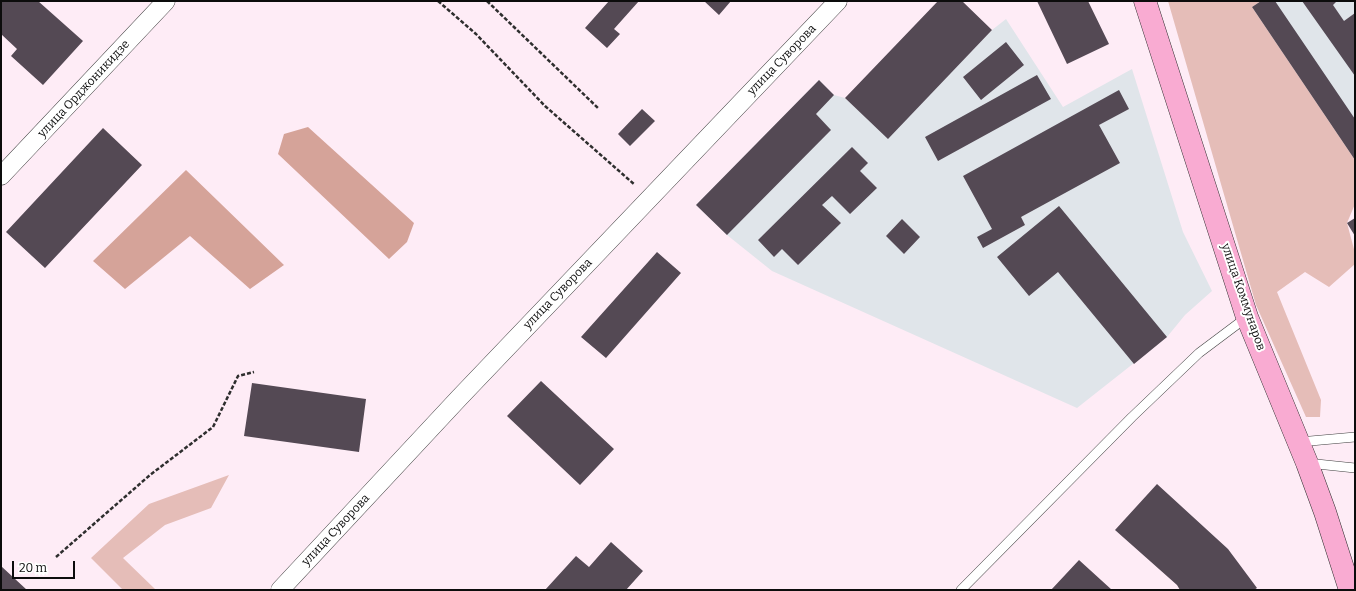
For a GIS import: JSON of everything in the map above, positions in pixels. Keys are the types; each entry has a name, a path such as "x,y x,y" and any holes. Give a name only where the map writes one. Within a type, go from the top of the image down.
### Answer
{"main road":[{"name":"улица Коммунаров","path":"1145,1 1247,317 1307,463 1325,512 1350,590"}],"street":[{"name":"улица Орджоникидзе","path":"1,176 166,1"},
{"name":"улица Суворова","path":"280,590 458,398 838,1"}],"lane":[{"path":"961,590 1132,417 1194,358 1247,317"},
{"path":"1299,442 1355,437"},
{"path":"1307,463 1355,468"}],"path":[{"path":"438,1 476,34 545,106 650,197"},
{"path":"487,1 599,109"},
{"path":"56,557 150,475 214,427 238,376 254,372"}],"shaded area":[{"path":"1168,1 1261,1 1252,7 1355,160 1355,204 1347,223 1355,253 1355,264 1329,287 1305,272 1277,292 1321,400 1320,417 1306,417 1256,305"},
{"path":"1261,1 1355,1 1355,160 1252,7"},
{"path":"1006,19 1063,107 1132,69 1183,232 1212,291 1185,315 1167,337 1077,408 772,271 727,235 696,205 819,80 834,95 845,98 888,138 992,30"},
{"path":"308,127 414,223 407,242 389,259 278,154 284,134"},
{"path":"186,170 284,265 250,289 190,236 125,289 93,261"},
{"path":"229,475 211,508 165,525 123,558 156,590 123,590 91,558 149,504"}],"building":[{"path":"1,1 38,1 83,41 43,85 11,56 17,49 1,34"},
{"path":"609,1 639,1 614,29 620,34 607,48 585,28"},
{"path":"704,1 731,1 719,15"},
{"path":"938,1 962,1 992,30 888,139 845,98"},
{"path":"1037,1 1088,1 1109,44 1067,64"},
{"path":"1261,1 1275,1 1355,119 1355,160 1252,7"},
{"path":"1302,1 1337,1 1333,5 1344,21 1355,13 1355,76"},
{"path":"1006,42 1024,65 981,100 963,77"},
{"path":"1037,75 1051,99 938,161 925,137"},
{"path":"819,80 834,95 816,114 831,130 727,235 696,205"},
{"path":"1119,90 1129,109 1099,125 1120,163 1021,217 1025,225 983,248 977,237 992,229 963,176"},
{"path":"642,109 655,121 630,146 618,134"},
{"path":"103,128 142,165 45,268 6,232"},
{"path":"852,147 868,163 860,171 877,188 850,214 832,196 822,205 841,223 798,265 782,249 774,257 758,240"},
{"path":"1059,206 1167,337 1134,364 1058,272 1029,296 997,257"},
{"path":"1355,218 1355,236 1347,223"},
{"path":"902,219 920,237 904,254 886,236"},
{"path":"657,252 681,273 606,358 581,337"},
{"path":"541,381 614,449 580,485 507,416"},
{"path":"252,383 366,399 359,452 244,436"},
{"path":"1157,484 1228,549 1257,588 1254,590 1180,590 1177,585 1115,530"},
{"path":"611,542 643,571 626,590 545,590 576,556 589,567"},
{"path":"1079,560 1112,590 1051,590"},
{"path":"1,566 27,590 1,590"}]}
